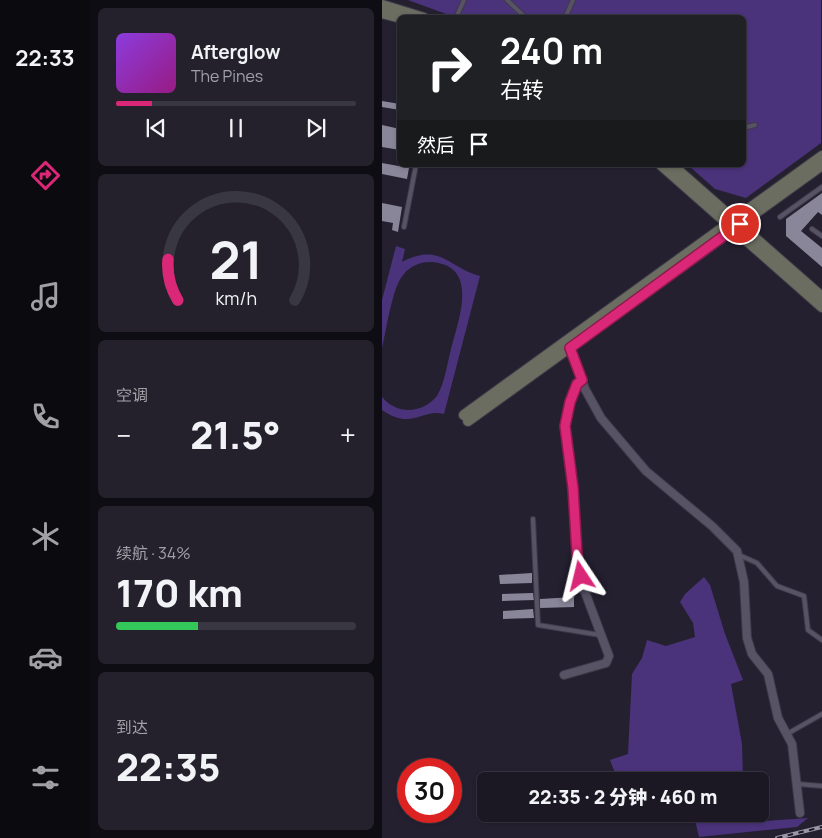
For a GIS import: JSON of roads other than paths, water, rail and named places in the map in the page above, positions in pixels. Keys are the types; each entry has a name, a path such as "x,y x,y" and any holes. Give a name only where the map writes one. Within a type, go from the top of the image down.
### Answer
{"street":[{"path":"382,6 414,15"},
{"path":"382,13 397,17"},
{"path":"822,156 734,224 570,348 466,418 734,224 822,165"},
{"path":"663,167 822,297"},
{"path":"674,167 822,307"},
{"path":"570,348 582,380 601,418 642,466 732,544 739,554 744,582 747,638 752,654 768,674 778,718 792,744 800,813"},
{"path":"564,675 606,663 610,654 585,592 578,560 573,488 565,430 570,402 577,384 582,380"}],"lane":[{"path":"457,15 464,0"},
{"path":"507,0 523,15"},
{"path":"566,15 573,0"},
{"path":"746,127 754,125"},
{"path":"404,227 416,167"},
{"path":"780,217 822,187"},
{"path":"812,228 822,236"},
{"path":"533,519 538,625 602,635"},
{"path":"739,554 757,563 777,586 804,596 808,630 822,640"},
{"path":"787,734 822,714"},
{"path":"798,784 822,786"}],"railway":[{"path":"777,838 822,827"}]}
